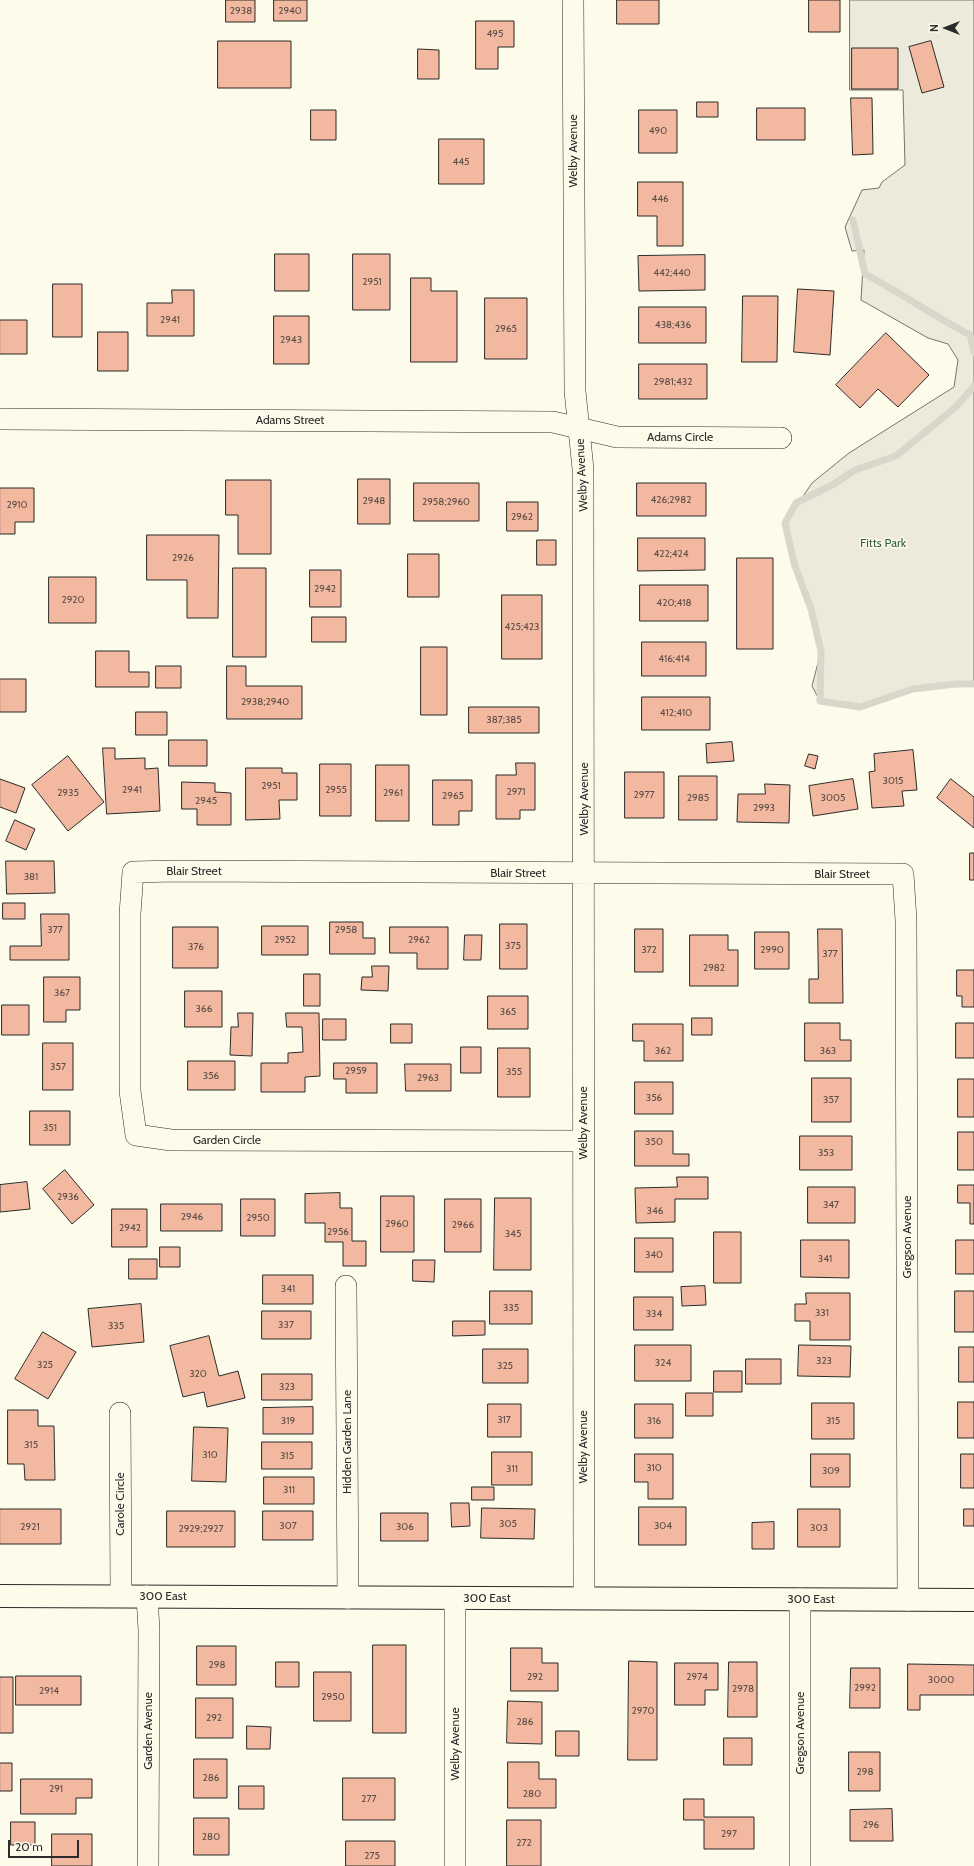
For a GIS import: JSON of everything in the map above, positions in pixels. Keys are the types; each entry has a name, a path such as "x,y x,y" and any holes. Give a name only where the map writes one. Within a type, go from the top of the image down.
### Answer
{"street":[{"name":"Welby Avenue","path":"573,0 575,391 583,469 584,1598"},
{"name":"Adams Street","path":"0,419 553,422 579,429"},
{"name":"Adams Circle","path":"579,429 617,437 781,438"},
{"name":"Blair Street","path":"133,872 903,874"},
{"name":"Garden Circle","path":"133,872 130,914 130,1091 136,1135 170,1140 583,1141"},
{"name":"Gregson Avenue","path":"903,874 906,920 908,1600"},
{"name":"Hidden Garden Lane","path":"346,1286 348,1598"},
{"name":"Carole Circle","path":"120,1413 121,1596"},
{"name":"300 East","path":"0,1596 974,1600"},
{"name":"Garden Avenue","path":"147,1596 148,1866"},
{"name":"Welby Avenue","path":"455,1598 455,1866"},
{"name":"Gregson Avenue","path":"800,1599 800,1866"}],"green space":[{"name":"Fitts Park","path":"850,0 974,0 974,685 913,689 860,707 820,701 812,686 821,651 811,609 794,563 785,523 812,483 849,453 954,387 958,360 948,344 928,338 861,300 864,250 852,251 845,227 862,190 879,188 882,182 905,165 903,90 850,90"}],"building":[{"path":"226,0 255,0 255,22 226,22"},
{"path":"274,0 307,0 307,21 274,21"},
{"path":"617,0 659,0 659,24 617,24"},
{"path":"809,0 840,0 840,32 809,32"},
{"path":"476,21 514,21 514,47 498,47 498,69 476,69"},
{"path":"218,41 291,41 291,88 218,88"},
{"path":"931,41 944,87 922,93 909,47"},
{"path":"852,48 898,48 898,89 852,89"},
{"path":"418,49 439,50 439,79 418,79"},
{"path":"851,98 872,98 873,154 853,155"},
{"path":"697,102 718,102 718,117 697,117"},
{"path":"757,108 805,108 805,140 757,140"},
{"path":"311,110 336,110 336,140 311,140"},
{"path":"639,110 677,110 677,153 639,153"},
{"path":"439,139 484,139 484,184 439,184"},
{"path":"638,182 683,182 683,246 657,246 657,216 638,216"},
{"path":"275,254 309,254 309,291 275,291"},
{"path":"353,254 390,254 390,310 353,310"},
{"path":"705,255 705,290 639,291 638,256"},
{"path":"411,278 431,278 431,291 457,291 457,362 411,362"},
{"path":"53,284 82,284 82,337 53,337"},
{"path":"798,289 834,291 830,355 794,352"},
{"path":"172,290 194,290 194,336 147,336 147,303 172,303"},
{"path":"743,296 778,296 777,362 742,362"},
{"path":"485,298 527,298 527,359 485,359"},
{"path":"639,307 706,307 706,343 639,343"},
{"path":"274,316 309,316 309,364 274,364"},
{"path":"0,320 27,320 27,354 0,354"},
{"path":"98,332 128,332 128,371 98,371"},
{"path":"886,333 929,375 898,407 878,389 860,408 836,385"},
{"path":"639,364 707,364 707,399 639,399"},
{"path":"358,479 390,479 390,524 358,524"},
{"path":"226,480 271,480 271,554 238,554 238,515 226,515"},
{"path":"414,483 479,483 479,521 414,521"},
{"path":"637,483 706,483 706,516 637,516"},
{"path":"0,488 34,488 34,522 15,522 15,534 0,534"},
{"path":"507,502 538,502 538,531 507,531"},
{"path":"147,535 219,535 218,618 187,618 187,580 147,580"},
{"path":"638,538 705,538 705,570 638,571"},
{"path":"537,540 556,540 556,565 537,565"},
{"path":"408,554 439,554 439,597 408,597"},
{"path":"737,558 773,558 773,649 737,649"},
{"path":"233,568 266,568 266,657 233,657"},
{"path":"310,570 341,570 341,607 310,607"},
{"path":"49,577 96,577 96,623 49,623"},
{"path":"640,585 708,585 708,621 640,621"},
{"path":"502,595 542,595 542,659 502,659"},
{"path":"312,617 346,617 346,642 312,642"},
{"path":"642,642 706,642 706,676 642,676"},
{"path":"421,647 447,647 447,715 421,715"},
{"path":"96,651 129,651 129,672 149,672 149,687 96,687"},
{"path":"156,666 181,666 181,688 156,688"},
{"path":"227,666 246,666 246,686 302,686 302,719 227,719"},
{"path":"0,679 26,679 26,712 0,712"},
{"path":"642,697 710,697 710,730 642,730"},
{"path":"469,707 539,707 539,733 469,733"},
{"path":"136,712 167,712 167,735 136,735"},
{"path":"169,740 207,740 207,766 169,766"},
{"path":"732,742 734,761 707,763 706,744"},
{"path":"103,748 115,748 115,759 145,758 145,769 158,768 160,811 107,814"},
{"path":"913,750 917,790 902,791 904,806 872,808 869,772 875,771 874,754"},
{"path":"809,754 818,756 815,769 805,766"},
{"path":"68,756 104,802 68,831 32,785"},
{"path":"516,763 535,763 535,810 520,810 520,819 496,819 496,775 516,775"},
{"path":"320,764 351,764 351,816 320,816"},
{"path":"376,765 409,765 409,821 376,821"},
{"path":"246,768 282,768 282,773 297,773 297,800 279,800 280,819 246,820"},
{"path":"625,772 664,772 664,818 625,818"},
{"path":"679,776 717,776 717,820 679,820"},
{"path":"0,779 25,788 16,813 0,807"},
{"path":"853,779 858,809 813,816 809,786"},
{"path":"951,779 974,797 974,828 937,798"},
{"path":"433,780 472,780 472,811 459,811 459,825 433,825"},
{"path":"182,782 215,783 215,792 231,793 231,825 197,825 197,809 182,809"},
{"path":"765,784 790,785 789,823 737,822 738,794 765,794"},
{"path":"15,820 35,829 26,850 6,841"},
{"path":"970,853 974,853 974,880 970,880"},
{"path":"6,861 54,861 55,893 7,894"},
{"path":"3,903 25,903 25,919 3,919"},
{"path":"41,914 69,914 69,960 10,960 10,946 41,946"},
{"path":"330,922 363,922 363,938 375,938 375,954 330,954"},
{"path":"500,924 527,924 527,969 500,969"},
{"path":"262,926 308,926 308,955 262,955"},
{"path":"173,927 218,927 218,968 173,968"},
{"path":"390,927 448,927 448,969 417,969 417,953 390,953"},
{"path":"635,929 663,929 663,972 635,972"},
{"path":"818,929 842,929 843,1003 809,1003 809,979 818,979"},
{"path":"755,932 789,932 789,969 755,969"},
{"path":"465,935 482,935 481,960 464,960"},
{"path":"690,935 728,935 728,950 738,950 738,986 690,986"},
{"path":"372,966 389,966 388,991 361,990 362,977 372,977"},
{"path":"957,970 974,970 974,1007 962,1007 962,996 957,996"},
{"path":"304,974 320,974 320,1006 304,1006"},
{"path":"44,977 80,977 80,1010 66,1010 66,1022 44,1022"},
{"path":"185,991 222,991 222,1027 185,1027"},
{"path":"488,996 528,996 528,1029 488,1029"},
{"path":"2,1005 29,1005 29,1035 2,1035"},
{"path":"238,1013 253,1013 252,1056 230,1055 231,1027 238,1027"},
{"path":"286,1013 319,1013 320,1076 305,1077 305,1092 261,1092 261,1063 288,1063 288,1053 303,1052 302,1027 287,1027"},
{"path":"692,1018 712,1018 712,1035 692,1035"},
{"path":"323,1019 346,1019 346,1040 323,1040"},
{"path":"805,1023 840,1023 840,1040 851,1040 851,1061 805,1061"},
{"path":"956,1023 974,1023 974,1058 956,1058"},
{"path":"391,1024 412,1024 412,1043 391,1043"},
{"path":"633,1024 683,1024 683,1061 644,1061 644,1041 633,1041"},
{"path":"43,1043 73,1043 73,1090 43,1090"},
{"path":"461,1047 481,1047 481,1073 461,1073"},
{"path":"498,1048 530,1048 530,1097 498,1097"},
{"path":"188,1061 235,1061 235,1090 188,1090"},
{"path":"334,1063 377,1063 377,1093 346,1093 346,1079 334,1079"},
{"path":"405,1064 451,1064 451,1091 406,1091"},
{"path":"812,1078 851,1078 851,1122 812,1122"},
{"path":"958,1079 974,1079 974,1117 958,1117"},
{"path":"635,1082 673,1082 673,1114 635,1114"},
{"path":"30,1111 70,1111 70,1145 30,1145"},
{"path":"635,1131 673,1131 673,1154 689,1154 689,1166 635,1166"},
{"path":"958,1132 974,1132 974,1170 958,1170"},
{"path":"800,1136 852,1136 852,1170 800,1170"},
{"path":"65,1170 94,1205 72,1224 43,1189"},
{"path":"677,1177 708,1177 708,1199 675,1199 675,1222 636,1223 635,1188 677,1187"},
{"path":"27,1182 30,1209 0,1212 0,1185"},
{"path":"958,1185 974,1185 974,1224 970,1224 970,1203 958,1203"},
{"path":"808,1187 855,1187 855,1223 808,1223"},
{"path":"340,1193 340,1208 352,1208 352,1241 366,1241 366,1266 343,1266 343,1242 325,1242 325,1223 305,1223 305,1194"},
{"path":"381,1196 414,1196 414,1252 381,1252"},
{"path":"495,1198 531,1198 531,1270 494,1270"},
{"path":"241,1199 275,1199 275,1236 241,1236"},
{"path":"445,1199 481,1199 481,1252 445,1252"},
{"path":"161,1204 222,1204 222,1231 161,1231"},
{"path":"112,1209 147,1209 147,1247 112,1247"},
{"path":"714,1232 741,1232 741,1283 714,1283"},
{"path":"635,1238 673,1238 673,1272 635,1272"},
{"path":"801,1240 849,1240 849,1278 801,1277"},
{"path":"956,1240 974,1240 974,1274 956,1274"},
{"path":"160,1247 180,1247 180,1267 160,1267"},
{"path":"129,1259 157,1259 157,1279 129,1279"},
{"path":"413,1260 435,1260 434,1282 413,1281"},
{"path":"263,1275 313,1275 313,1304 263,1304"},
{"path":"705,1286 706,1305 682,1306 681,1287"},
{"path":"490,1291 532,1291 532,1324 490,1324"},
{"path":"955,1291 974,1291 974,1332 955,1332"},
{"path":"806,1293 850,1293 850,1340 810,1340 810,1321 795,1321 795,1304 806,1304"},
{"path":"634,1297 673,1297 673,1330 634,1330"},
{"path":"141,1304 144,1342 92,1347 88,1309"},
{"path":"262,1311 311,1311 311,1339 262,1339"},
{"path":"453,1321 485,1321 485,1335 453,1336"},
{"path":"43,1332 76,1352 48,1399 15,1379"},
{"path":"209,1336 219,1376 238,1371 245,1398 207,1407 204,1392 183,1397 170,1346"},
{"path":"635,1345 691,1345 691,1381 635,1381"},
{"path":"799,1345 851,1346 850,1377 798,1376"},
{"path":"959,1347 974,1347 974,1382 959,1382"},
{"path":"483,1349 528,1349 528,1383 483,1383"},
{"path":"746,1359 781,1359 781,1384 746,1384"},
{"path":"714,1371 742,1371 742,1392 714,1392"},
{"path":"262,1374 312,1374 312,1400 262,1400"},
{"path":"686,1393 713,1393 713,1416 686,1416"},
{"path":"958,1402 974,1402 974,1438 958,1438"},
{"path":"812,1403 854,1403 854,1439 812,1439"},
{"path":"488,1404 521,1404 521,1437 488,1437"},
{"path":"635,1404 673,1404 673,1438 635,1438"},
{"path":"313,1407 313,1434 263,1434 263,1408"},
{"path":"8,1410 38,1410 38,1426 54,1426 55,1480 25,1480 24,1464 8,1464"},
{"path":"194,1427 228,1428 226,1482 192,1481"},
{"path":"262,1442 312,1442 312,1469 262,1469"},
{"path":"492,1452 532,1452 532,1485 492,1485"},
{"path":"635,1454 673,1454 673,1499 648,1499 648,1482 635,1482"},
{"path":"811,1454 850,1454 850,1487 811,1487"},
{"path":"961,1454 974,1454 974,1488 961,1488"},
{"path":"264,1477 314,1477 314,1504 264,1504"},
{"path":"472,1487 494,1487 494,1500 472,1500"},
{"path":"451,1503 469,1503 470,1526 452,1527"},
{"path":"639,1507 686,1507 686,1545 639,1545"},
{"path":"482,1508 535,1509 534,1539 481,1538"},
{"path":"0,1509 61,1509 61,1544 0,1544"},
{"path":"798,1509 840,1509 840,1547 798,1547"},
{"path":"964,1509 974,1509 974,1526 964,1526"},
{"path":"167,1511 235,1511 235,1547 167,1547"},
{"path":"263,1511 313,1511 313,1540 263,1540"},
{"path":"381,1513 428,1513 428,1541 381,1541"},
{"path":"774,1522 774,1549 752,1549 752,1523"},
{"path":"373,1645 406,1645 406,1733 373,1733"},
{"path":"197,1646 236,1646 236,1685 197,1685"},
{"path":"511,1648 542,1648 542,1663 558,1663 558,1691 511,1691"},
{"path":"629,1661 657,1662 657,1760 628,1760"},
{"path":"276,1662 299,1662 299,1687 276,1687"},
{"path":"729,1662 757,1662 757,1717 728,1717"},
{"path":"675,1663 718,1663 718,1690 705,1690 705,1705 675,1705"},
{"path":"908,1664 974,1665 974,1695 920,1695 920,1710 908,1710"},
{"path":"851,1668 880,1668 880,1708 850,1708"},
{"path":"314,1672 351,1672 351,1721 314,1721"},
{"path":"16,1676 81,1676 81,1705 16,1705"},
{"path":"0,1677 13,1677 13,1733 0,1733"},
{"path":"196,1698 233,1698 233,1738 196,1738"},
{"path":"508,1701 542,1702 542,1744 507,1743"},
{"path":"247,1726 271,1727 270,1749 247,1749"},
{"path":"556,1731 579,1731 579,1756 556,1756"},
{"path":"724,1738 752,1738 752,1765 724,1765"},
{"path":"849,1752 880,1752 880,1791 849,1791"},
{"path":"194,1759 227,1759 227,1798 194,1798"},
{"path":"508,1762 539,1762 539,1779 556,1779 556,1808 508,1808"},
{"path":"0,1763 12,1763 12,1791 0,1791"},
{"path":"343,1778 395,1778 395,1820 343,1820"},
{"path":"21,1779 92,1779 92,1798 76,1798 76,1814 21,1814"},
{"path":"239,1786 264,1786 264,1809 239,1809"},
{"path":"684,1799 704,1799 704,1817 754,1817 754,1849 704,1849 704,1820 684,1820"},
{"path":"892,1809 893,1841 850,1841 850,1810"},
{"path":"194,1818 229,1818 229,1855 194,1855"},
{"path":"507,1820 541,1820 541,1866 507,1866"},
{"path":"11,1822 35,1822 35,1845 11,1845"},
{"path":"52,1834 92,1834 92,1866 52,1866"},
{"path":"346,1841 395,1841 395,1866 346,1866"}],"waterway":[{"path":"853,220 865,274 970,335 974,352"},
{"path":"974,386 957,406 896,456 855,470 834,484 796,503 785,523 794,563 811,609 821,651 820,701 860,707 913,689 955,684 974,684"}]}
